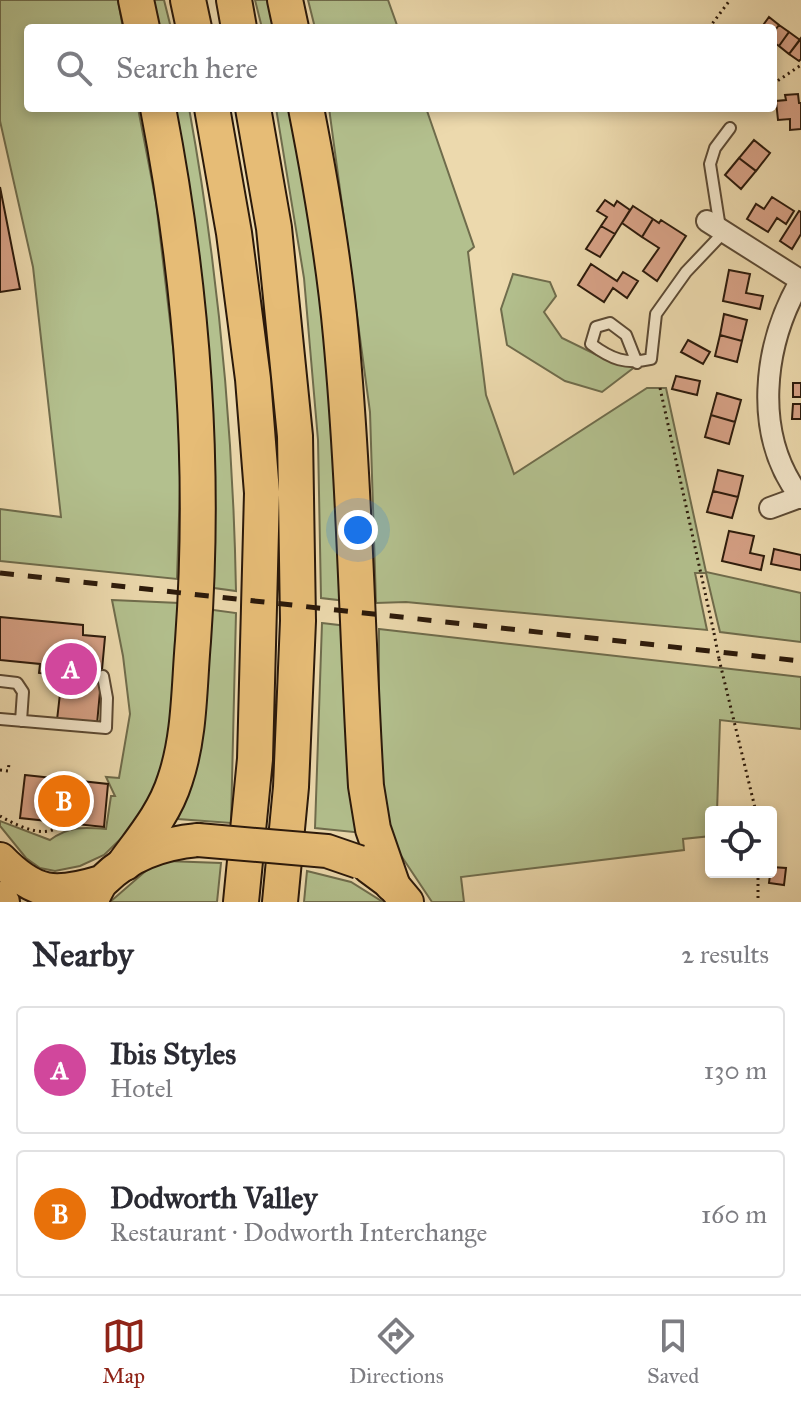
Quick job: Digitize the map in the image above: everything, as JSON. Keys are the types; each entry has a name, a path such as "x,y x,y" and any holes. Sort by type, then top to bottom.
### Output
{"highway":[{"path":"136,0 141,24"},
{"path":"188,0 193,24"},
{"path":"234,0 238,24"},
{"path":"285,0 290,24"},
{"path":"106,882 155,822 175,781 188,711 195,610 199,469 192,335 171,177 159,112"},
{"path":"213,112 244,306 262,493 255,759 241,902"},
{"path":"254,112 274,228 295,436 298,621 291,787 280,902"},
{"path":"307,112 325,209 341,334 351,464 366,786 373,829 400,893"},
{"path":"0,859 23,881 43,889 72,890 106,882 167,844 198,840 327,851 375,871 400,893"}],"street":[{"path":"717,227 800,280 780,325 770,356 768,379 769,408 777,450 800,498 770,508"}],"lane":[{"path":"637,363 626,335 610,323 596,327 591,344 609,357 637,363 651,359 656,314 717,227 710,164 715,148 730,128"},
{"path":"0,719 106,728 107,698 103,676"},
{"path":"0,681 17,683 23,692 21,721"}],"path":[{"path":"712,24 730,0"},
{"path":"777,81 801,65"},
{"path":"660,388 755,806"},
{"path":"0,770 8,771 9,764"},
{"path":"0,816 36,830 51,832 56,828"},
{"path":"758,878 758,902"}],"green space":[{"path":"0,0 118,0 122,24 24,24 24,112 139,112 156,202 182,423 177,579 0,561 0,509 61,517 33,267 0,121"},
{"path":"146,0 164,0 170,24 151,24"},
{"path":"255,0 273,0 279,24 261,24"},
{"path":"308,0 388,0 397,24 314,24"},
{"path":"169,112 190,112 216,288 227,409 236,591 207,587"},
{"path":"277,112 298,112 319,253 347,601 321,598 318,440 304,278"},
{"path":"330,112 427,112 474,247 468,252 486,395 514,474 647,388 666,388 706,572 801,593 801,642 720,632 706,573 695,573 707,630 406,602 376,603 370,412"},
{"path":"513,274 550,282 556,296 544,312 562,338 605,359 636,366 602,392 565,381 507,345 501,309"},
{"path":"112,600 179,603 170,745 164,774 135,825 104,855 80,866 55,871 40,868 26,858 0,826 0,821 50,840 77,828 106,829 111,796 115,796 106,777 119,778 130,714"},
{"path":"206,609 236,613 231,823 178,819"},
{"path":"322,623 347,626 363,833 315,828"},
{"path":"379,629 801,677 801,729 720,720 717,806 705,806 705,837 683,839 684,850 461,877 464,902 432,902 388,836 379,813"},
{"path":"166,861 221,863 217,902 110,902 148,869"},
{"path":"307,871 351,882 383,902 304,902"}],"building":[{"path":"769,17 779,25 777,28 777,24 764,24"},
{"path":"779,25 789,32 779,46 777,45"},
{"path":"789,32 800,40 789,54 779,46"},
{"path":"801,38 801,59 799,61 789,54"},
{"path":"798,94 801,129 790,130 790,119 778,120 777,101 786,100 785,95"},
{"path":"754,140 770,153 756,171 739,158"},
{"path":"739,158 756,171 741,189 725,175"},
{"path":"0,187 20,289 0,292"},
{"path":"772,197 794,211 786,224 777,218 768,232 747,219 756,204 764,209"},
{"path":"605,200 614,206 617,201 630,210 615,234 601,226 607,217 597,211"},
{"path":"633,206 653,219 642,237 622,223"},
{"path":"799,211 801,234 792,249 780,241"},
{"path":"653,219 659,223 661,220 686,236 657,281 643,271 659,248 642,237"},
{"path":"601,226 615,234 600,257 586,249"},
{"path":"591,264 617,281 623,272 638,281 627,298 613,288 604,302 578,285"},
{"path":"729,270 750,274 746,293 763,296 760,309 723,301"},
{"path":"724,314 747,320 742,341 720,335"},
{"path":"720,335 742,341 737,362 715,356"},
{"path":"688,340 710,352 703,364 681,352"},
{"path":"676,376 700,381 697,395 672,389"},
{"path":"793,383 801,383 801,397 793,397"},
{"path":"717,393 741,400 735,422 711,415"},
{"path":"793,404 801,404 801,419 792,419"},
{"path":"711,415 735,422 729,444 705,437"},
{"path":"718,470 743,476 738,497 713,491"},
{"path":"713,491 738,497 732,518 707,512"},
{"path":"729,531 754,536 750,553 764,556 761,570 722,561"},
{"path":"774,549 801,555 801,570 771,564"},
{"path":"0,617 83,625 83,635 105,637 97,724 57,720 62,676 39,673 40,664 0,660"},
{"path":"25,775 108,784 104,827 20,818"},
{"path":"777,867 786,868 784,885 769,883 770,878 777,878"}],"railway":[{"path":"0,573 801,661"}],"place":[{"name":"Ibis Styles","path":"71,669"},
{"name":"Dodworth Valley","path":"64,801"}]}
